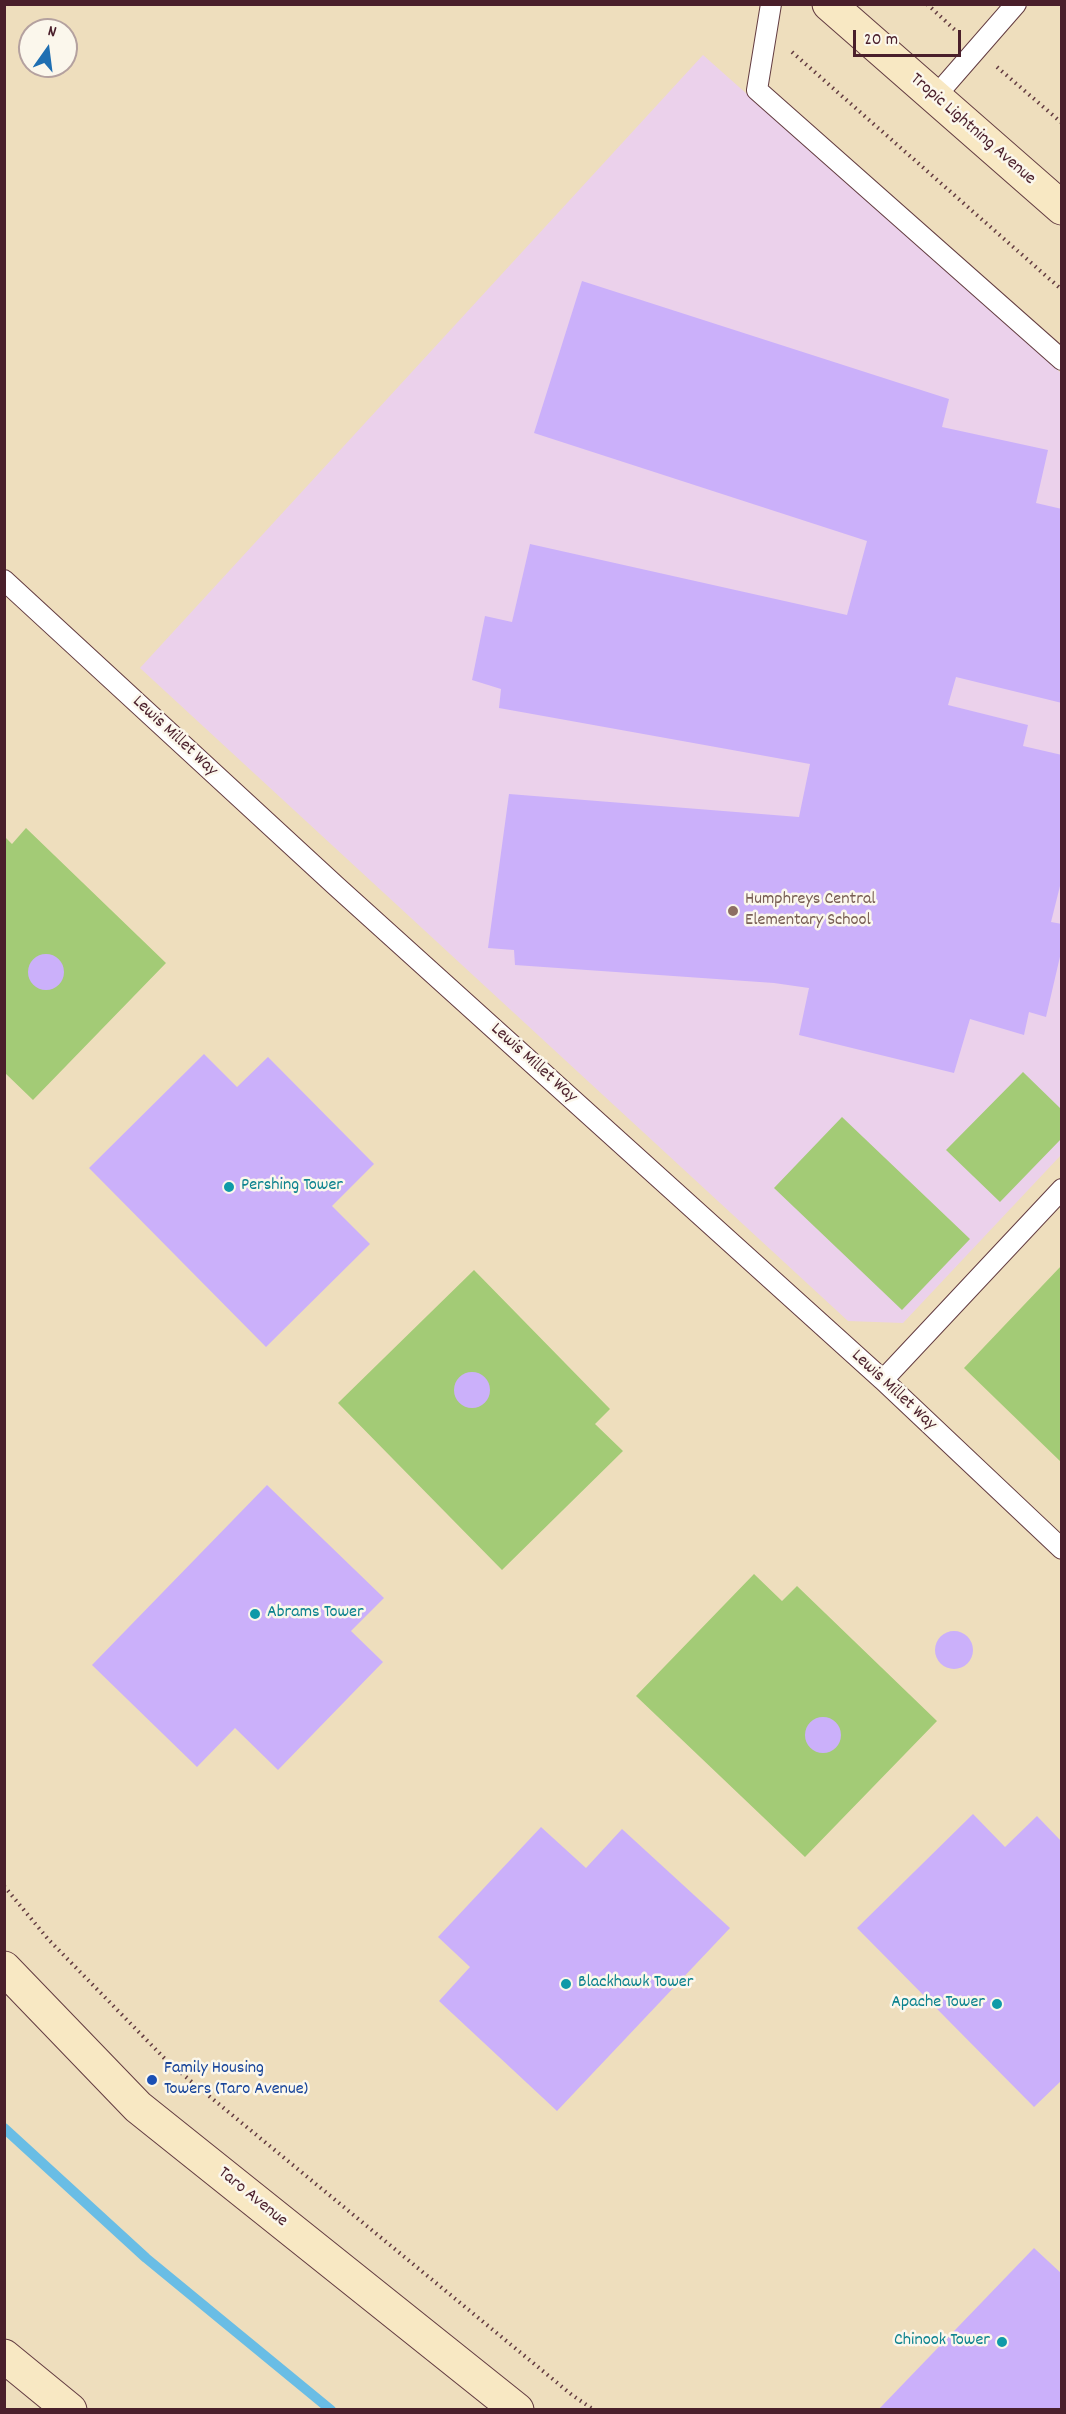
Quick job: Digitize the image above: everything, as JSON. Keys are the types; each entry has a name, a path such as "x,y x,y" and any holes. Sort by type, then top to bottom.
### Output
{"street":[{"name":"Tropic Lightning Avenue","path":"829,4 1062,208"},
{"name":"Taro Avenue","path":"4,1968 138,2107 517,2409"},
{"path":"4,2356 70,2409"}],"lane":[{"path":"771,4 758,90 1062,360"},
{"path":"934,98 1016,4"},
{"name":"Lewis Millet Way","path":"4,580 336,886 883,1380 1062,1549"},
{"path":"883,1380 1062,1189"}],"path":[{"path":"767,31 1062,290"},
{"path":"4,1886 48,1939 169,2063 572,2395 594,2409"}],"shaded area":[{"name":"Humphreys Central Elementary School","path":"703,55 1061,373 1061,1155 903,1323 848,1321 140,668"}],"green space":[{"path":"26,828 166,963 33,1100 4,1072 5,837 12,844"},
{"path":"1023,1072 1061,1109 1061,1139 1000,1202 946,1150"},
{"path":"842,1117 970,1239 902,1310 774,1188"},
{"path":"1061,1266 1061,1462 964,1368"},
{"path":"474,1270 610,1409 595,1424 623,1451 502,1570 338,1403"},
{"path":"754,1574 782,1601 797,1586 937,1721 805,1857 636,1696"}],"building":[{"path":"582,281 949,399 942,427 1048,450 1036,503 1062,509 1062,703 956,677 948,705 1028,725 1023,746 1062,755 1062,878 1051,922 1062,924 1062,948 1046,1017 1029,1012 1024,1035 970,1019 954,1073 799,1035 809,988 774,983 515,965 514,950 488,948 509,794 799,817 810,764 499,708 501,689 472,680 485,616 512,622 530,544 847,615 867,541 534,433"},
{"path":"46,954 59,959 64,972 59,985 46,990 33,985 28,972 33,959"},
{"name":"Pershing Tower","path":"204,1054 237,1087 268,1057 374,1164 332,1206 370,1244 266,1347 89,1168"},
{"path":"472,1372 485,1377 490,1390 485,1403 472,1408 459,1403 454,1390 459,1377"},
{"name":"Abrams Tower","path":"267,1485 384,1598 351,1631 383,1662 278,1770 235,1728 197,1767 92,1665"},
{"path":"954,1631 967,1637 973,1650 967,1663 954,1669 941,1663 935,1650 941,1637"},
{"path":"823,1717 836,1722 841,1735 836,1748 823,1753 810,1748 805,1735 810,1722"},
{"name":"Apache Tower","path":"973,1814 1005,1847 1037,1816 1062,1842 1062,2080 1034,2107 857,1928"},
{"name":"Blackhawk Tower","path":"541,1827 586,1868 622,1829 730,1928 557,2111 439,2001 470,1967 438,1937"},
{"name":"Chinook Tower","path":"1034,2248 1062,2274 1062,2410 878,2410"}],"waterway":[{"path":"4,2128 146,2258 331,2410"}],"place":[{"name":"Humphreys Central Elementary School","path":"733,911"},
{"name":"Pershing Tower","path":"229,1187"},
{"name":"Abrams Tower","path":"255,1614"},
{"name":"Blackhawk Tower","path":"566,1984"},
{"name":"Apache Tower","path":"997,2004"},
{"name":"Family Housing Towers (Taro Avenue)","path":"152,2080"},
{"name":"Chinook Tower","path":"1002,2342"}]}
